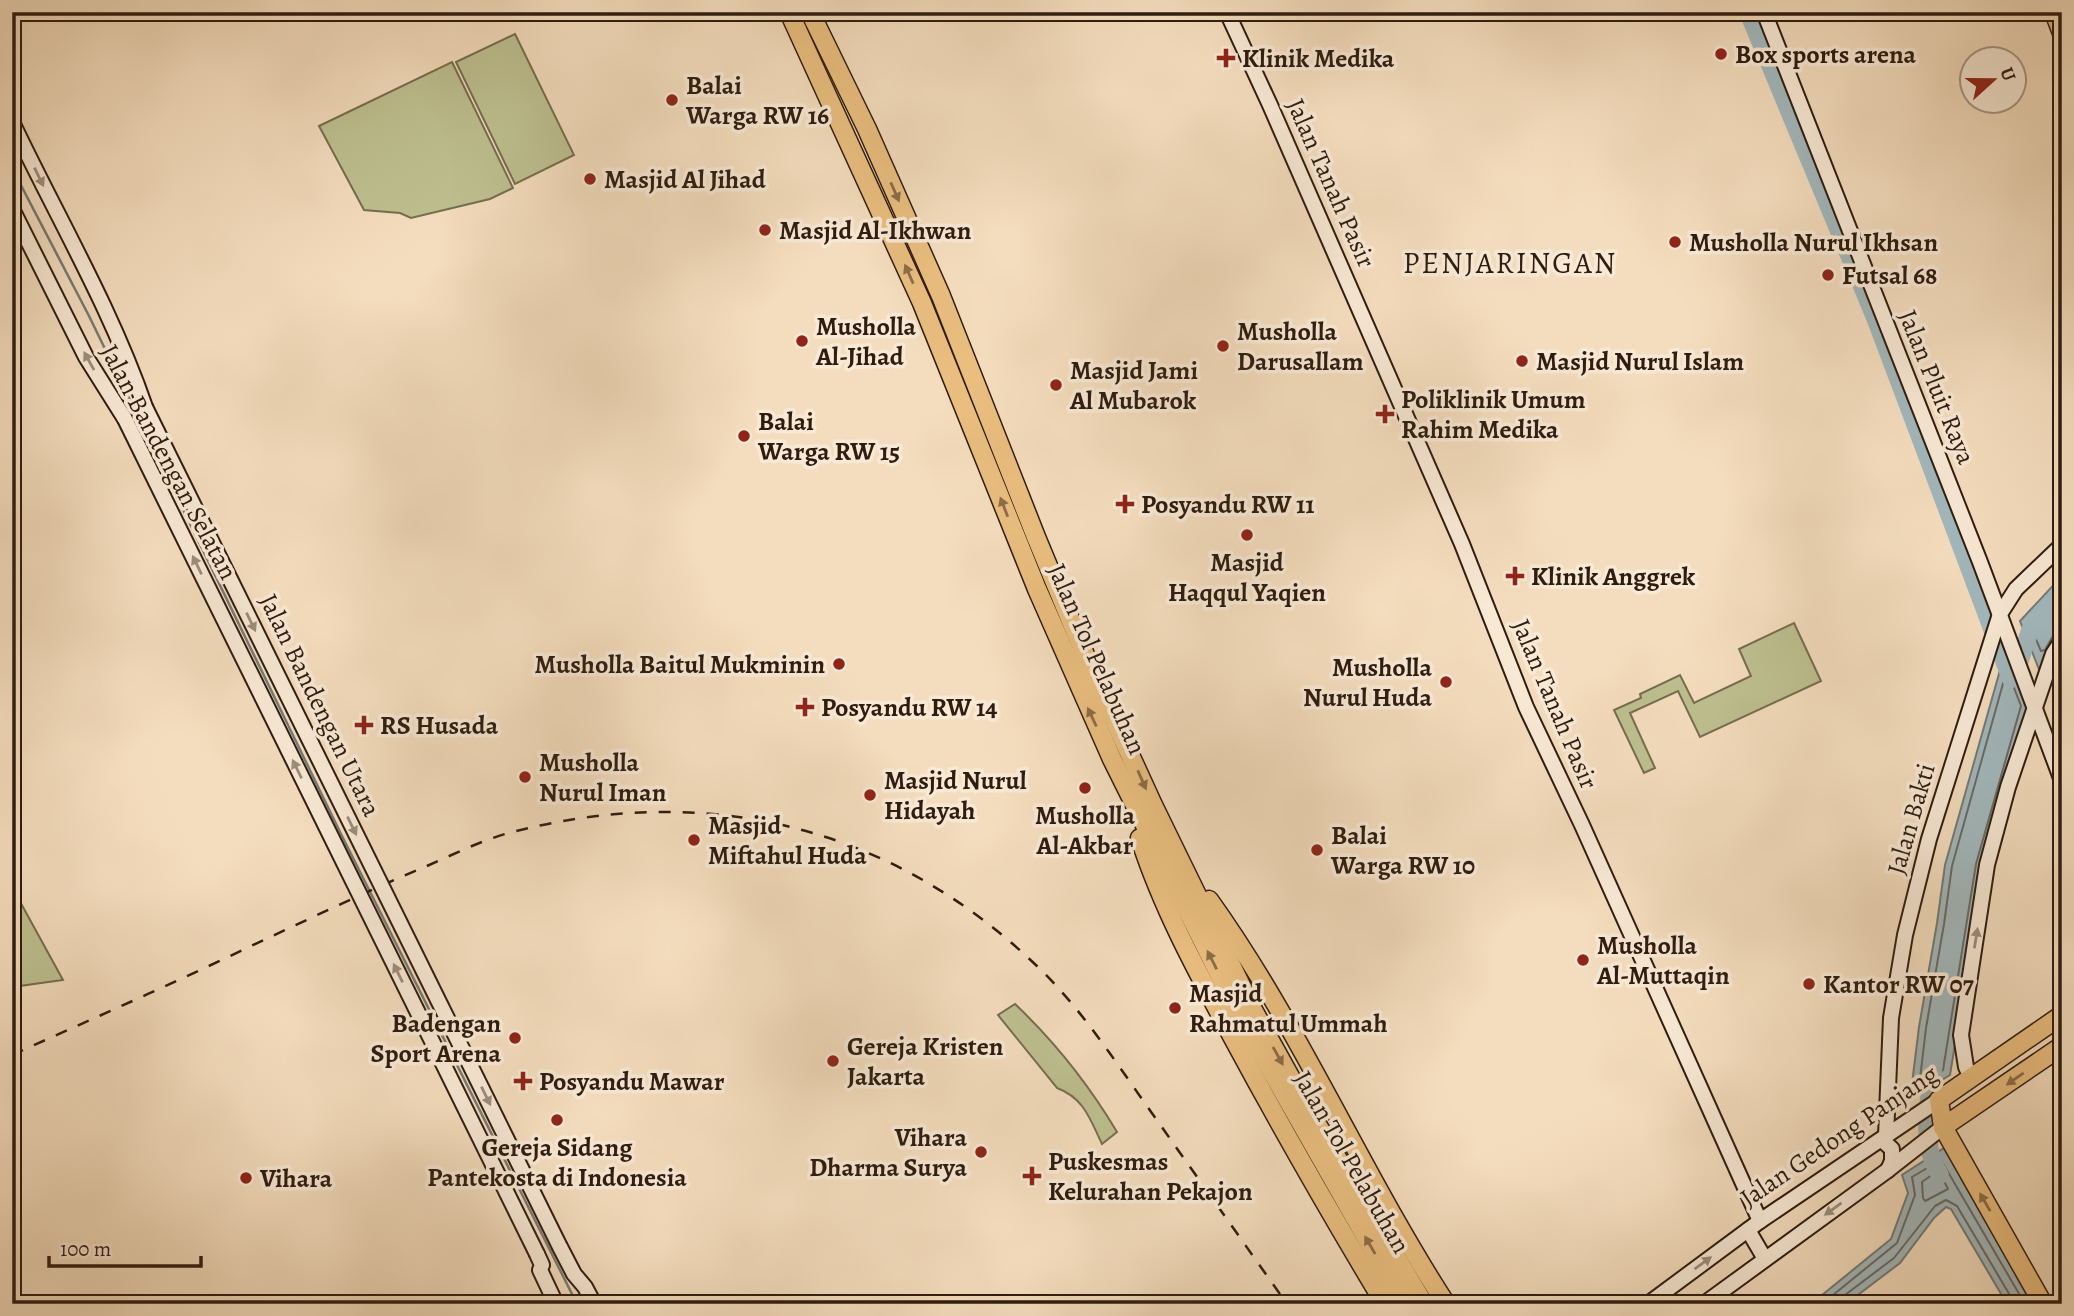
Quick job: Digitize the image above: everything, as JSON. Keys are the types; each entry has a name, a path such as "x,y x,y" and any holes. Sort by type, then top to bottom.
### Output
{"highway":[{"name":"Jalan Tol Pelabuhan","path":"810,12 867,129 951,322 1093,674 1153,805 1258,1019 1424,1304"},
{"path":"822,12 867,129"},
{"path":"2054,12 2062,33"},
{"name":"Jalan Tol Pelabuhan","path":"790,17 922,303 1037,589 1121,778 1241,1018 1404,1304"},
{"path":"1121,778 1142,844 1191,959 1270,1108 1385,1304"},
{"path":"1183,863 1231,930 1312,1068 1389,1210 1446,1304"},
{"name":"Jalan Gedong Panjang","path":"1936,1102 2062,1015"},
{"name":"Jalan Gedong Panjang","path":"1937,1132 2062,1046"},
{"path":"1936,1102 1937,1132 2043,1304"}],"main road":[{"name":"Jalan Tanah Pasir","path":"1227,12 1462,544 1525,707 1582,825 1754,1226 1765,1259"},
{"name":"Jalan Pluit Raya","path":"1764,12 2000,614"},
{"name":"Jalan Bandengan Utara","path":"12,122 131,366 145,407 560,1247 594,1304"},
{"name":"Jalan Bandengan Selatan","path":"12,209 86,357 125,419 537,1254 542,1265 540,1270 556,1304"},
{"name":"Jalan Bakti","path":"1893,1166 1888,1135 1891,1018 1905,935 1929,839 1986,652 2000,631 2000,614 2016,589 2062,545"},
{"path":"2000,631 2033,700 2062,780"},
{"path":"1971,1077 1966,1067 1961,1030 1987,865 2008,787 2030,723 2033,700 2062,640"},
{"name":"Jalan Gedong Panjang","path":"1648,1304 1754,1226 1936,1102"},
{"name":"Jalan Gedong Panjang","path":"1704,1304 1937,1132"}],"green space":[{"path":"515,34 574,155 515,184 456,62"},
{"path":"452,62 513,188 490,199 411,218 400,213 364,210 319,126"},
{"path":"1794,623 1821,681 1700,737 1678,691 1630,713 1655,768 1644,773 1614,710 1680,675 1694,703 1751,676 1739,649"},
{"path":"12,887 63,980 12,987"},
{"path":"1015,1004 1083,1081 1117,1132 1102,1144 1080,1104 1074,1097 1057,1088 998,1015"}],"water":[{"path":"2062,576 2062,634 2040,672 2020,621"},
{"path":"2006,649 2029,706 1961,1008 1950,1075 1910,1100 1945,865"},
{"path":"1944,1148 2033,1304 2007,1304 1951,1209 1946,1207 1934,1218 1900,1263 1846,1304 1811,1304 1891,1239 1908,1193 1902,1175"}],"waterway":[{"path":"1748,12 1876,320 2011,679"},
{"path":"12,168 89,316 341,834 577,1304"},
{"path":"2014,677 2031,628 2062,590"},
{"path":"1934,1063 1927,1120 1929,1149 1940,1175"}],"railway":[{"path":"12,1055 382,885 505,834 579,818 652,812 723,815 792,827 858,849 922,880 983,920 1040,969 1098,1036 1287,1304"}],"place":[{"name":"Box sports arena","path":"1721,54"},
{"name":"Klinik Medika","path":"1226,58"},
{"name":"Balai Warga RW 16","path":"672,100"},
{"name":"Masjid Al Jihad","path":"590,179"},
{"name":"Masjid Al-Ikhwan","path":"765,230"},
{"name":"Musholla Nurul Ikhsan","path":"1675,242"},
{"name":"Futsal 68","path":"1828,275"},
{"name":"Musholla Al-Jihad","path":"802,341"},
{"name":"Musholla Darusallam","path":"1223,346"},
{"name":"Masjid Nurul Islam","path":"1522,361"},
{"name":"Masjid Jami Al Mubarok","path":"1056,385"},
{"name":"Poliklinik Umum Rahim Medika","path":"1385,414"},
{"name":"Balai Warga RW 15","path":"744,436"},
{"name":"Posyandu RW 11","path":"1125,504"},
{"name":"Masjid Haqqul Yaqien","path":"1247,535"},
{"name":"Klinik Anggrek","path":"1515,576"},
{"name":"Musholla Baitul Mukminin","path":"839,664"},
{"name":"Musholla Nurul Huda","path":"1446,682"},
{"name":"Posyandu RW 14","path":"805,707"},
{"name":"RS Husada","path":"364,725"},
{"name":"Musholla Nurul Iman","path":"525,777"},
{"name":"Musholla Al-Akbar","path":"1085,788"},
{"name":"Masjid Nurul Hidayah","path":"870,795"},
{"name":"Masjid Miftahul Huda","path":"694,840"},
{"name":"Balai Warga RW 10","path":"1317,850"},
{"name":"Musholla Al-Muttaqin","path":"1583,960"},
{"name":"Kantor RW 07","path":"1809,984"},
{"name":"Masjid Rahmatul Ummah","path":"1175,1008"},
{"name":"Badengan Sport Arena","path":"515,1038"},
{"name":"Gereja Kristen Jakarta","path":"833,1061"},
{"name":"Posyandu Mawar","path":"523,1081"},
{"name":"Gereja Sidang Pantekosta di Indonesia","path":"557,1120"},
{"name":"Vihara Dharma Surya","path":"981,1152"},
{"name":"Puskesmas Kelurahan Pekajon","path":"1032,1176"},
{"name":"Vihara","path":"246,1178"}],"district":[{"name":"PENJARINGAN","path":"1510,263"}]}
